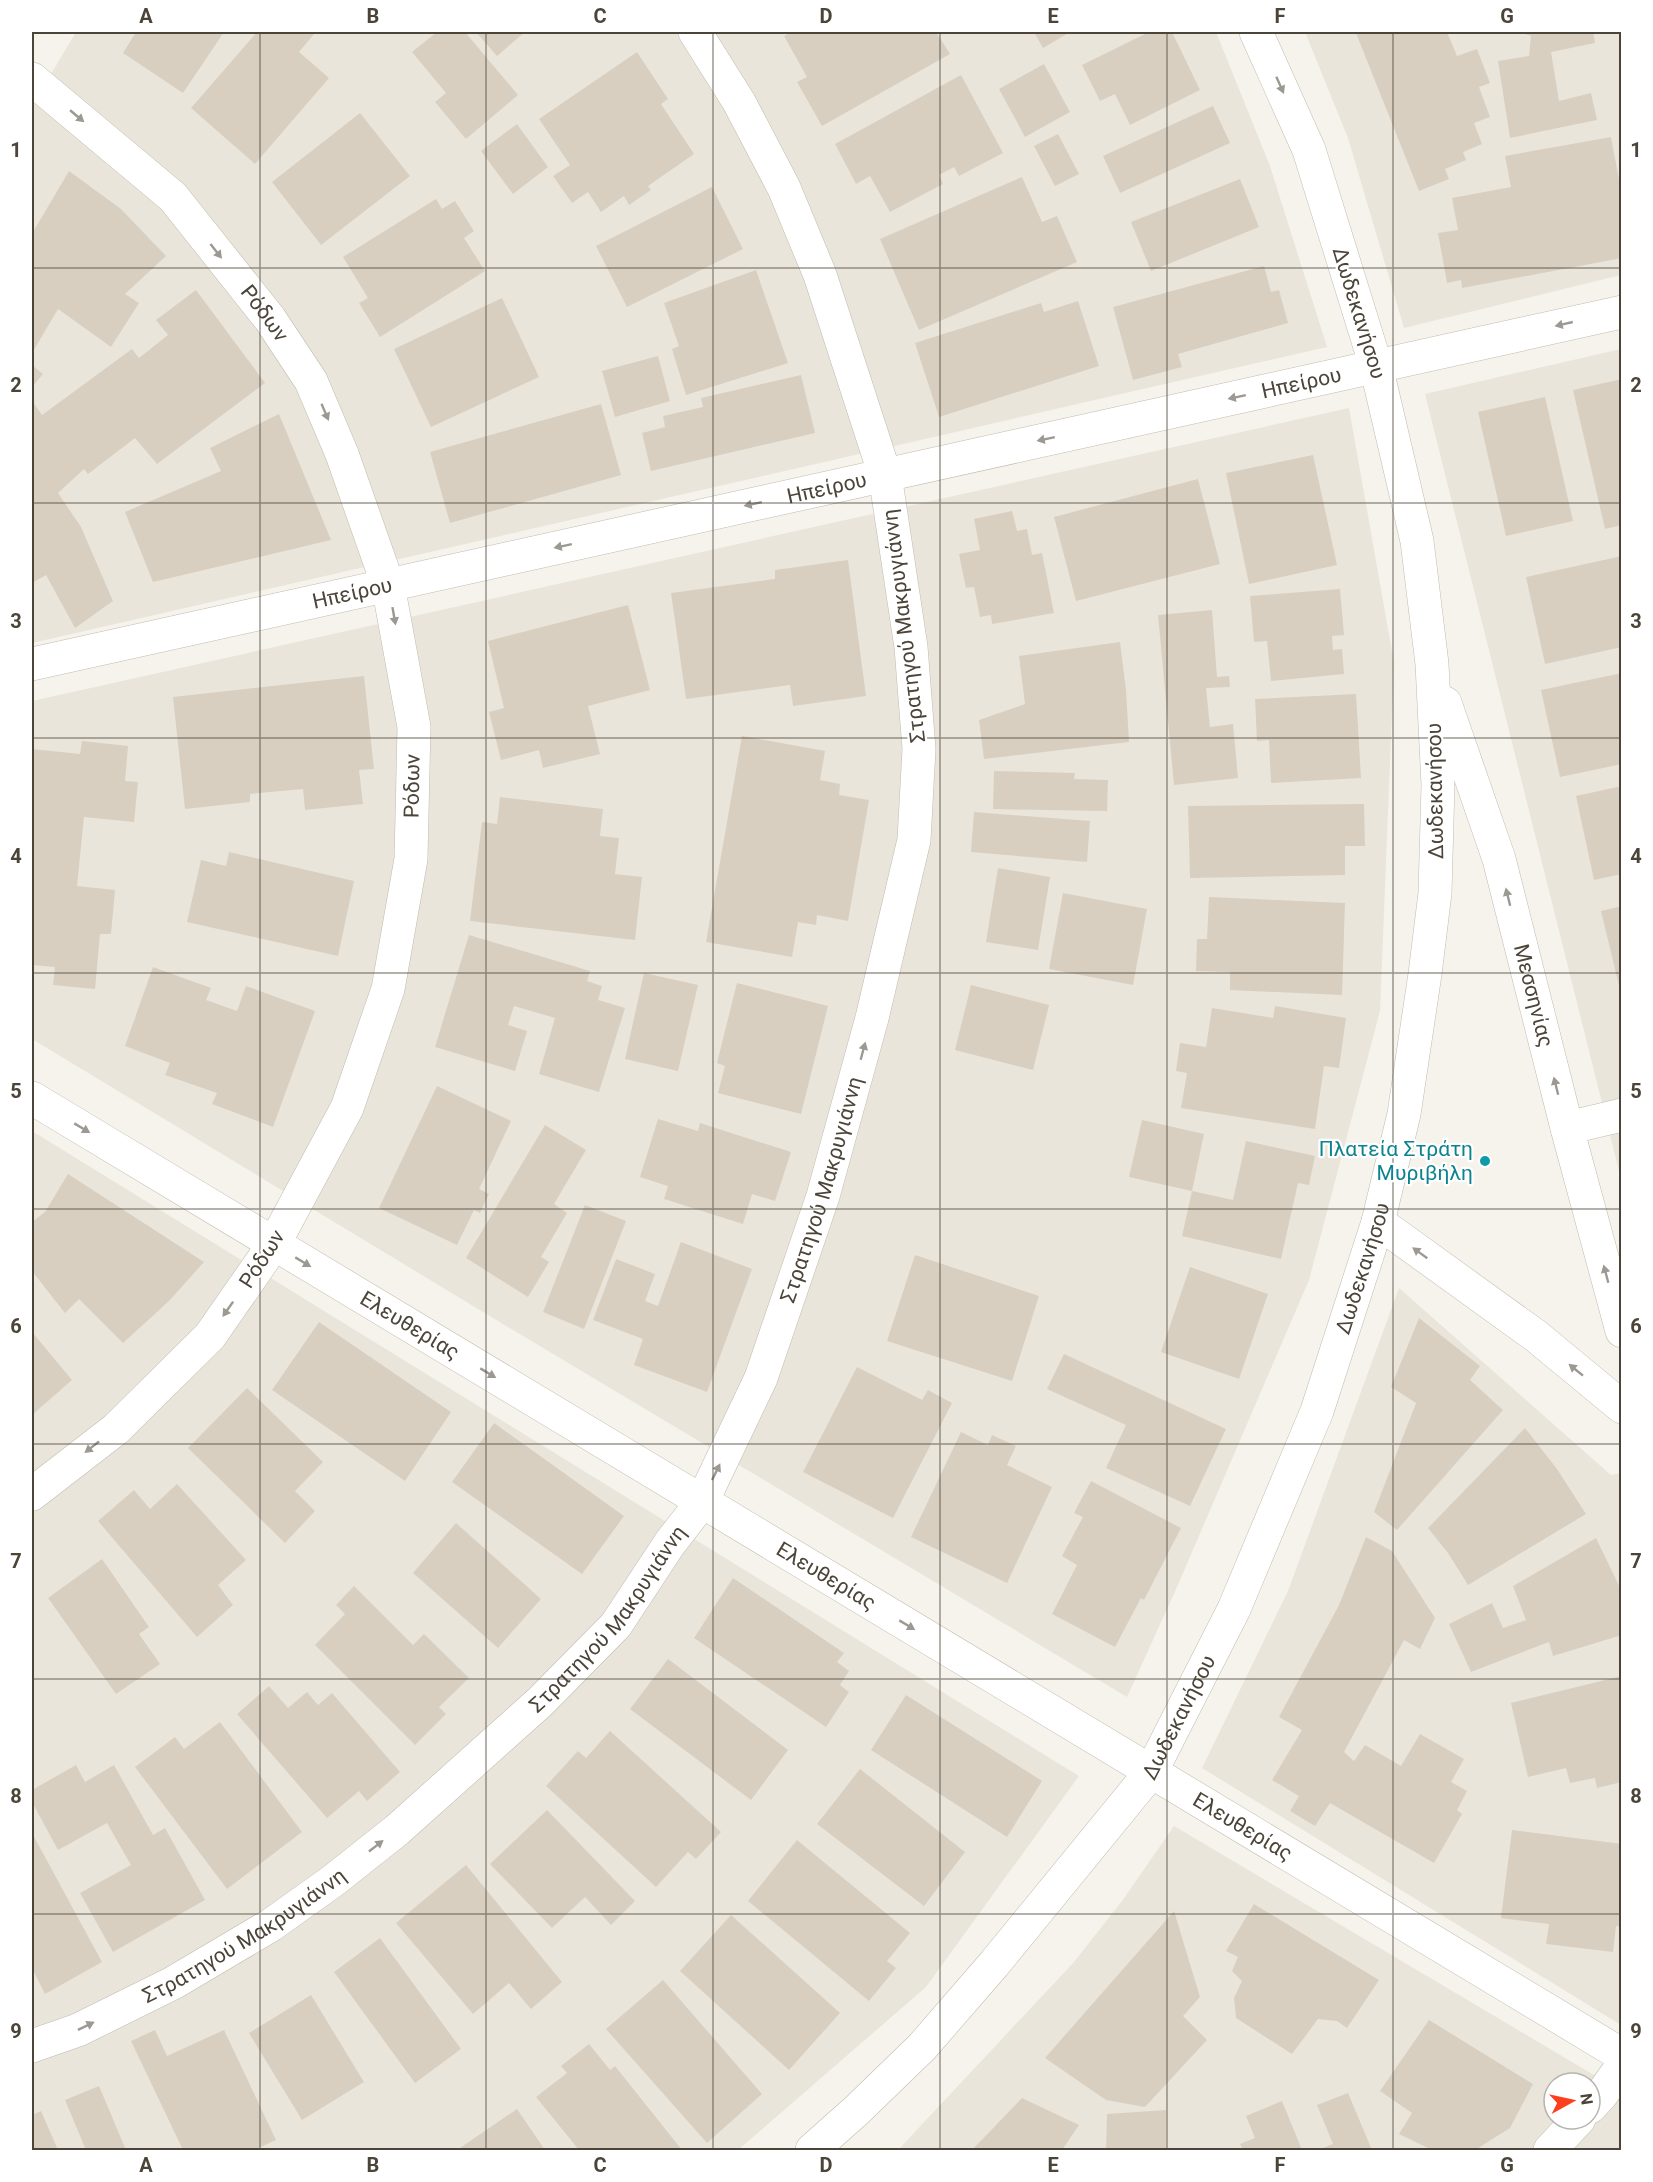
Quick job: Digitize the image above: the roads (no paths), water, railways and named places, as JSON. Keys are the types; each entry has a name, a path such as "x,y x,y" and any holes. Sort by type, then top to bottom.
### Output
{"street":[{"name":"Στρατηγού Μακρυγιάννη","path":"32,2046 78,2030 173,1983 271,1925 334,1880 397,1830 540,1702 616,1625 670,1543 702,1502 761,1378 823,1196 872,1018 914,840 919,749 911,647 885,475 820,275 784,188 738,102 695,32"},
{"name":"Δωδεκανήσου","path":"812,2151 922,2047 994,1964 1151,1772 1234,1609 1312,1422 1378,1222 1404,1114 1435,893 1438,785 1432,664 1417,541 1376,366 1309,150 1256,32"},
{"name":"Ρόδων","path":"32,79 173,197 270,319 311,381 342,454 388,585 414,727 409,870 388,989 347,1108 274,1244 210,1336 116,1429 32,1494"},
{"name":"Ηπείρου","path":"32,664 1622,312"},
{"name":"Μεσσηνίας","path":"1432,664 1499,859 1567,1128 1622,1331"},
{"name":"Ελευθερίας","path":"32,1098 1622,2055"},
{"path":"1567,1128 1622,1115"},
{"path":"1378,1222 1536,1336 1622,1407"},
{"path":"1602,2092 1622,2066"},
{"path":"1550,2151 1568,2131"}],"place":[{"name":"Πλατεία Στράτη Μυριβήλη","path":"1485,1161"}]}
